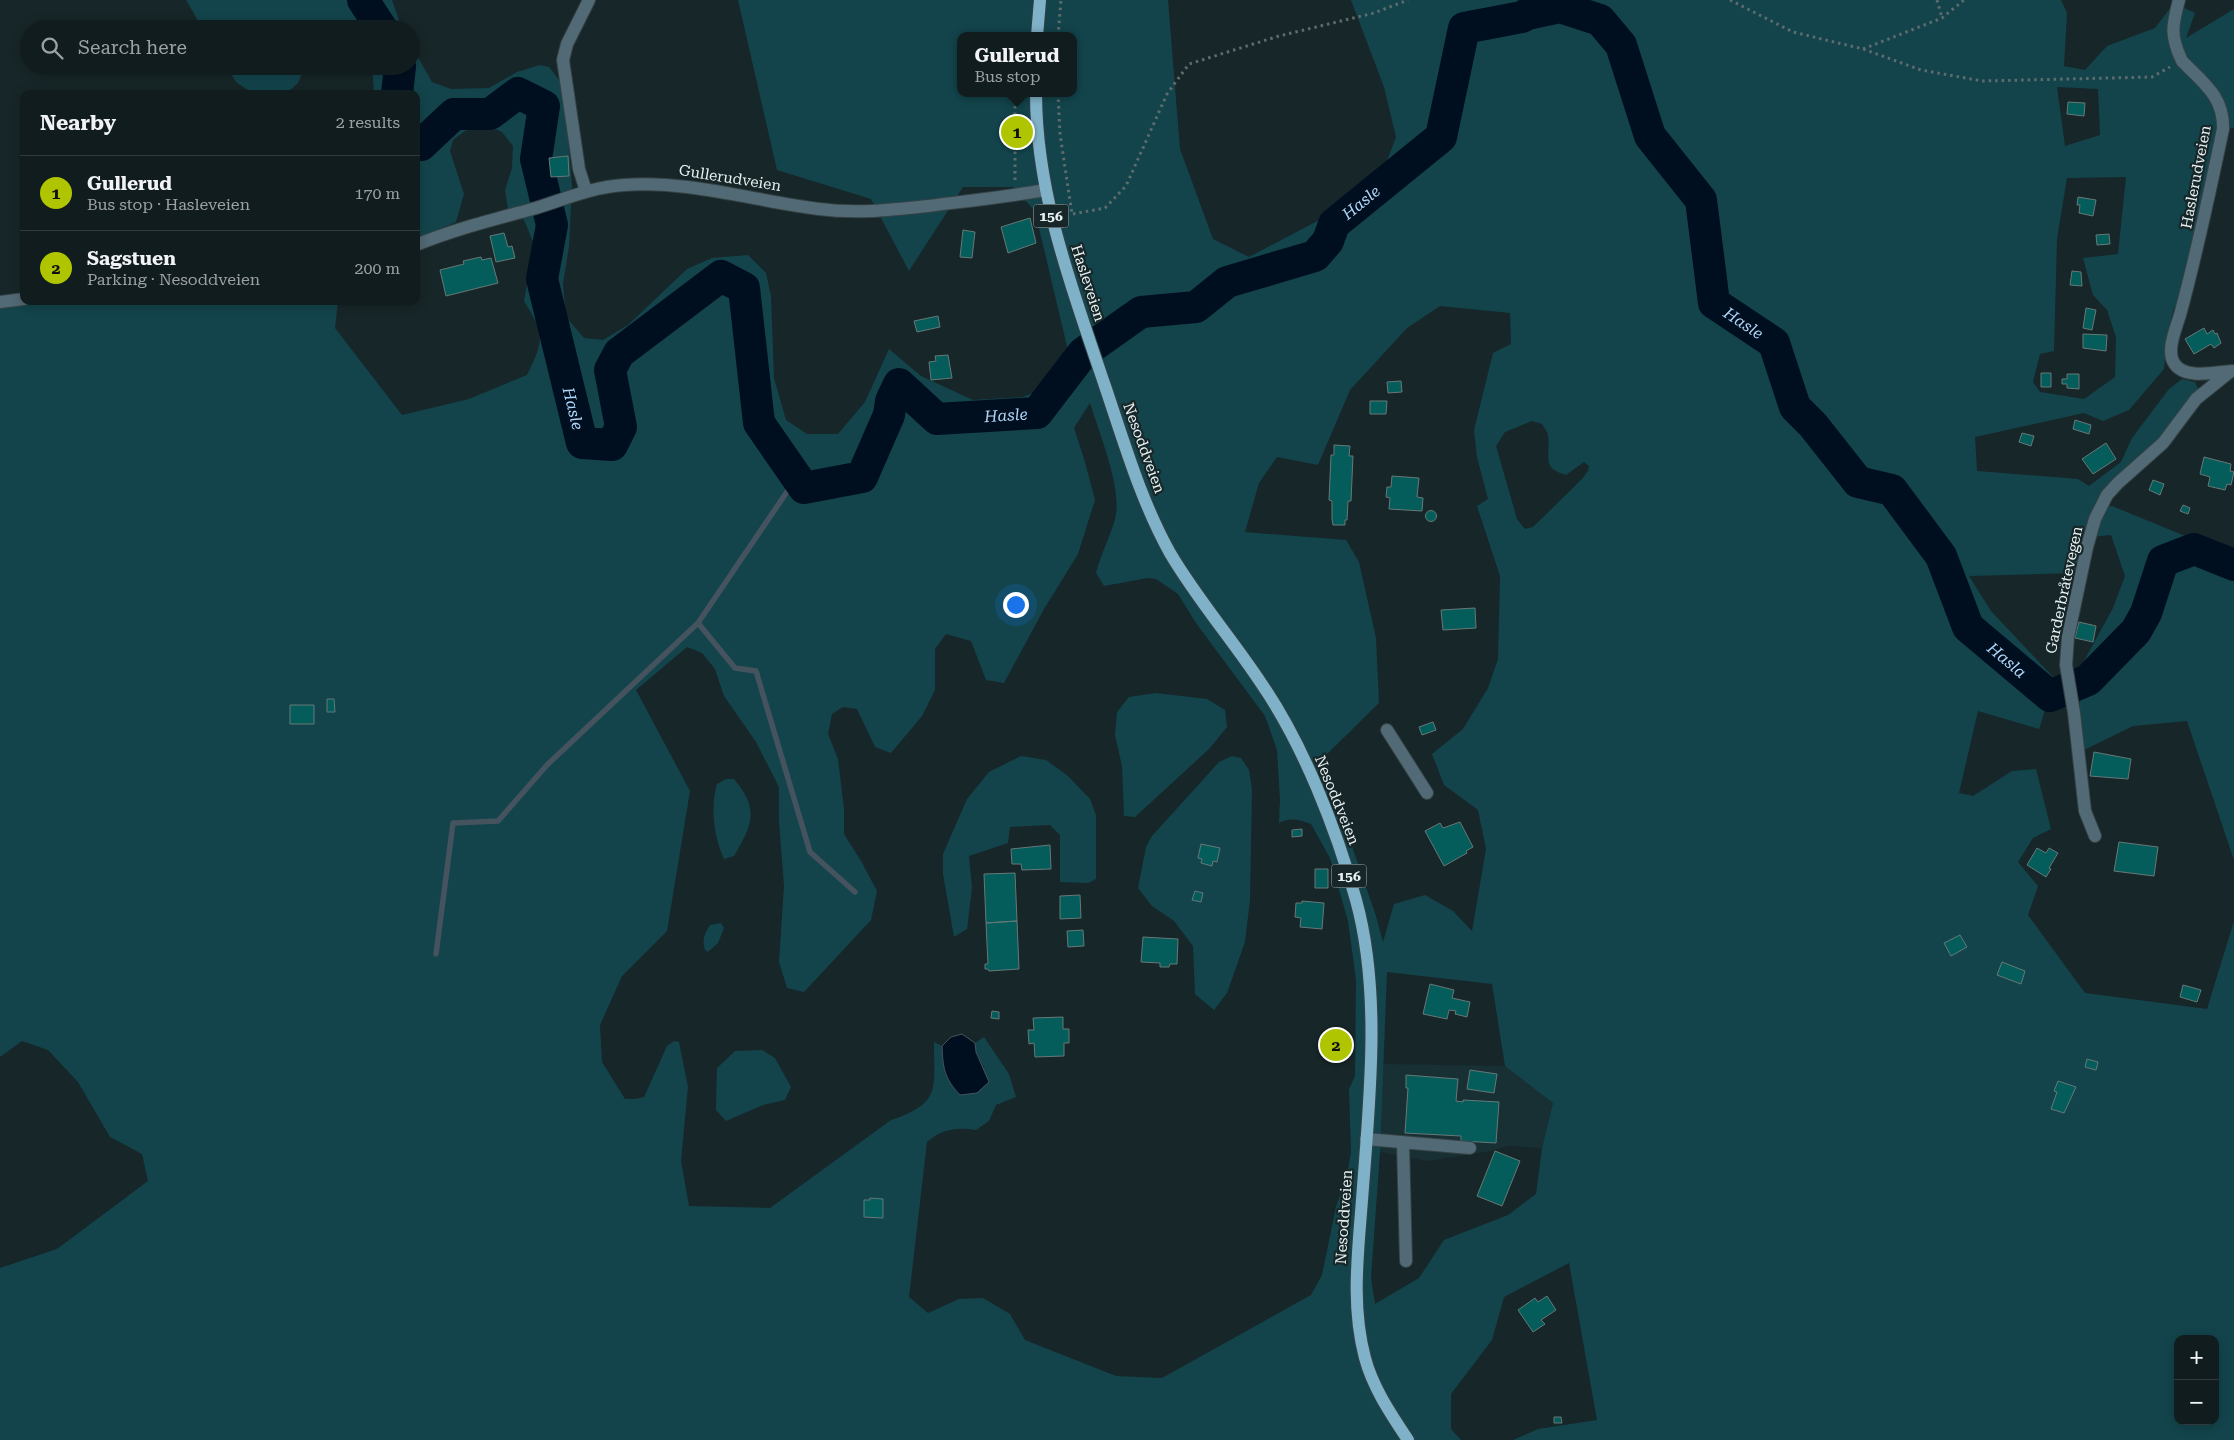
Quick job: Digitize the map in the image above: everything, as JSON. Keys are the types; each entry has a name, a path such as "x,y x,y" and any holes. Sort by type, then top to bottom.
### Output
{"main road":[{"path":"1037,32 1040,0"},
{"name":"Hasleveien","path":"1036,97 1036,121 1045,190 1096,360"},
{"name":"Nesoddveien","path":"1096,360 1141,489 1169,551 1190,585 1264,686 1281,715 1311,776 1339,848 1363,928 1370,973 1371,1010 1366,1139 1356,1281 1360,1331 1371,1377 1392,1416 1408,1440"}],"street":[{"path":"586,191 580,169 563,60 567,44 590,0"},
{"name":"Haslerudveien","path":"2179,0 2172,34 2182,61 2218,99 2224,116 2202,230 2173,344 2173,363 2182,371 2207,373 2232,371"},
{"name":"Gullerudveien","path":"420,243 434,237 586,191 623,185 668,185 738,194 818,209 849,212 893,211 1045,190"},
{"path":"0,302 20,300"},
{"name":"Garderbråtevegen","path":"2095,836 2085,811 2066,665 2068,637 2087,547 2102,503 2118,483 2163,443 2196,399 2232,371"},
{"path":"1386,730 1427,794"},
{"path":"1366,1139 1470,1148"},
{"path":"1403,1143 1406,1261"}],"path":[{"path":"1058,32 1061,0"},
{"path":"1052,218 1105,208 1126,186 1167,94 1189,64 1279,36 1374,13 1408,0"},
{"path":"1730,0 1793,32 1863,49 1921,70 1982,81 2152,77 2182,61"},
{"path":"1937,0 1942,18"},
{"path":"1863,49 1942,18 1964,0"},
{"path":"1015,97 1015,195"},
{"path":"1058,97 1064,161 1073,214"}],"shaded area":[{"path":"186,0 392,0 399,20 198,20"},
{"path":"738,0 1168,0 1180,149 1213,239 1249,257 1376,190 1396,137 1384,87 1351,0 2061,0 2067,13 2064,66 2085,70 2107,46 2155,28 2174,3 2195,13 2186,38 2234,9 2234,128 2226,129 2188,302 2174,308 2168,331 2164,369 2129,410 2103,421 2084,413 1975,437 1977,471 2078,479 2089,486 2121,462 2132,438 2169,389 2182,379 2195,382 2199,391 2159,442 2105,490 2093,509 2112,506 2234,556 2234,860 2187,721 2133,726 2082,751 2078,672 2113,608 2125,576 2111,535 2083,538 2074,573 1969,576 1991,611 2055,679 2039,729 1978,711 1959,793 1973,796 2012,771 2036,769 2051,829 2033,838 2018,862 2038,886 2028,915 2085,993 2207,1009 2234,921 2234,1440 1513,1440 1538,1429 1597,1420 1569,1263 1504,1297 1492,1340 1451,1394 1451,1429 1461,1440 0,1440 0,1268 57,1249 148,1181 142,1154 110,1137 78,1082 48,1050 22,1041 0,1057 0,297 20,300 20,305 338,305 335,328 402,415 469,399 527,375 537,353 540,338 536,322 524,301 534,244 524,220 508,209 505,190 512,168 513,146 502,132 486,125 465,131 453,140 450,151 464,194 456,222 420,237 420,90 374,90 373,75 420,75 420,61 432,82 451,89 489,88 517,72 540,65 549,67 559,80 566,109 572,186 569,246 563,284 566,317 584,338 603,340 628,325 687,269 712,258 748,255 766,273 771,296 774,378 786,420 807,434 838,434 865,402 889,349 921,376 973,400 1023,397 1042,389 1070,359 1035,211 1013,187 963,187 909,271 871,199 777,170","holes":["2057,87 2098,89 2100,135 2065,146","2126,177 2118,254 2083,258 2093,295 2107,310 2116,337 2115,377 2084,399 2040,392 2033,382 2040,354 2054,351 2057,239 2067,178","1440,306 1510,313 1511,344 1493,353 1474,430 1477,457 1488,499 1477,506 1500,576 1498,659 1488,688 1463,729 1432,754 1444,785 1478,810 1486,849 1472,931 1453,911 1425,895 1394,904 1383,942 1376,916 1322,759 1379,703 1376,638 1359,562 1346,540 1245,532 1259,483 1277,457 1318,465 1350,390 1407,328","1090,403 1109,461 1116,492 1117,507 1113,526 1096,573 1104,586 1148,578 1156,579 1178,594 1196,623 1265,716 1277,750 1280,800 1279,823 1299,820 1311,824 1330,858 1348,921 1356,980 1355,1076 1349,1089 1351,1152 1347,1175 1336,1207 1322,1275 1311,1295 1162,1378 1116,1376 1025,1340 1010,1314 983,1298 959,1299 928,1313 909,1297 927,1142 938,1134 950,1130 976,1130 989,1121 996,1105 1016,1097 1009,1074 984,1037 975,1043 976,1052 984,1068 943,1059 942,1046 934,1042 934,1083 927,1101 907,1114 891,1120 770,1208 689,1206 681,1161 688,1087 679,1042 674,1041 667,1046 644,1097 625,1099 602,1062 600,1025 622,976 667,931 690,791 636,690 687,647 702,653 715,669 724,696 756,742 779,787 779,821 784,886 779,962 787,988 804,992 871,920 877,891 844,834 844,809 838,759 828,734 832,714 843,707 857,709 875,747 891,753 922,716 935,690 935,649 946,634 971,641 986,680 1004,683 1044,609 1078,554 1095,500 1074,428","1532,421 1542,424 1547,432 1549,442 1548,460 1553,469 1566,475 1584,462 1589,466 1582,479 1533,527 1525,529 1517,519 1496,446 1505,432","1387,972 1492,984 1505,1066 1553,1103 1542,1148 1536,1194 1508,1215 1444,1240 1419,1278 1375,1304 1371,1278 1380,1152"]},
{"path":"232,75 301,75 298,83 290,90 248,90 236,82"},
{"path":"1156,693 1207,699 1225,710 1227,727 1209,749 1135,817 1124,816 1122,766 1115,735 1117,712 1129,697"},
{"path":"1021,756 1046,760 1068,776 1090,799 1096,815 1096,879 1088,883 1060,882 1060,835 1050,825 1010,827 1008,843 969,856 972,888 967,929 954,937 943,874 943,854 967,799 989,772"},
{"path":"1232,756 1241,758 1249,770 1252,790 1250,900 1245,942 1227,993 1214,1010 1195,994 1193,946 1174,921 1152,906 1138,888 1146,847 1152,836 1219,762"},
{"path":"726,779 734,779 742,790 748,800 750,818 749,826 734,856 724,859 714,822 714,803 717,784"},
{"path":"721,923 724,928 718,943 708,952 705,950 704,943 706,931 710,925"},
{"path":"962,1034 975,1043 976,1052 989,1082 977,1093 960,1095 945,1072 942,1046 951,1037"},
{"path":"762,1050 775,1058 791,1087 785,1100 763,1105 726,1121 716,1110 717,1068 735,1051"},
{"path":"1382,1064 1505,1066 1553,1103 1542,1148 1509,1146 1486,1152 1427,1161 1380,1152"}],"building":[{"path":"2068,102 2085,103 2084,116 2067,114"},
{"path":"568,156 569,176 551,177 549,158"},
{"path":"2078,197 2096,200 2093,216 2079,213"},
{"path":"1030,218 1036,243 1008,253 1001,227"},
{"path":"963,230 975,232 972,258 960,257"},
{"path":"504,233 508,247 512,246 515,258 496,262 490,236"},
{"path":"2109,234 2110,244 2097,245 2096,235"},
{"path":"481,257 482,260 491,258 498,283 446,296 440,270 464,264 463,261"},
{"path":"2072,271 2081,272 2082,286 2070,285"},
{"path":"2086,308 2096,310 2092,330 2083,328"},
{"path":"938,316 940,327 917,332 914,321"},
{"path":"2204,328 2207,334 2213,330 2215,334 2217,333 2221,343 2214,348 2211,344 2194,354 2185,339"},
{"path":"2083,334 2107,335 2106,351 2083,348"},
{"path":"948,355 952,378 931,380 929,362 936,361 935,356"},
{"path":"2041,373 2051,373 2051,387 2041,387"},
{"path":"2067,374 2079,374 2079,389 2067,388 2067,384 2062,384 2062,379 2067,379"},
{"path":"1401,381 1402,392 1388,393 1387,382"},
{"path":"1370,401 1387,401 1386,414 1370,414"},
{"path":"2075,420 2091,425 2089,434 2073,429"},
{"path":"2022,433 2034,436 2031,446 2019,442"},
{"path":"2106,443 2116,459 2093,474 2082,459"},
{"path":"1334,445 1350,446 1349,456 1353,456 1351,501 1348,501 1345,525 1333,525 1332,501 1329,500 1331,455 1334,455"},
{"path":"2204,457 2231,464 2230,471 2234,472 2231,485 2227,484 2225,490 2208,486 2210,477 2200,474"},
{"path":"1392,476 1419,478 1417,497 1423,498 1422,511 1389,509 1390,498 1386,497 1387,487 1391,487"},
{"path":"2153,480 2164,484 2160,495 2149,490"},
{"path":"2183,505 2190,508 2188,514 2180,511"},
{"path":"1431,510 1437,516 1431,522 1425,516"},
{"path":"1475,608 1476,628 1443,630 1441,610"},
{"path":"2079,622 2096,626 2093,642 2075,638"},
{"path":"327,699 334,699 335,712 327,712"},
{"path":"290,705 314,705 314,724 290,724"},
{"path":"1433,722 1436,730 1422,735 1419,727"},
{"path":"2094,752 2131,759 2128,779 2090,776"},
{"path":"1460,822 1473,847 1466,851 1467,853 1444,866 1425,831 1440,823 1443,828"},
{"path":"1302,829 1302,836 1292,837 1292,830"},
{"path":"2119,842 2158,847 2154,876 2114,871"},
{"path":"1201,844 1220,848 1217,862 1213,861 1212,866 1201,863 1202,859 1198,858"},
{"path":"1050,845 1051,869 1022,870 1021,864 1012,864 1011,849"},
{"path":"2037,848 2046,853 2049,848 2058,853 2046,877 2027,865"},
{"path":"1315,869 1328,869 1328,888 1315,888"},
{"path":"1015,873 1017,921 986,923 984,874"},
{"path":"1195,891 1203,893 1201,902 1192,900"},
{"path":"1080,895 1081,918 1060,919 1060,896"},
{"path":"1302,901 1324,903 1322,929 1300,927 1301,918 1295,917 1296,903 1302,903"},
{"path":"1017,921 1019,969 989,971 985,969 985,964 988,964 986,923"},
{"path":"1083,930 1084,946 1068,947 1067,931"},
{"path":"1960,935 1967,947 1951,956 1944,943"},
{"path":"1143,937 1178,939 1177,964 1170,964 1169,967 1160,967 1160,963 1141,962"},
{"path":"2002,962 2025,971 2021,984 1997,975"},
{"path":"1430,984 1454,990 1452,998 1470,1002 1467,1017 1455,1014 1456,1011 1449,1010 1447,1019 1423,1014"},
{"path":"2183,985 2201,990 2197,1002 2180,997"},
{"path":"992,1011 999,1012 999,1019 991,1018"},
{"path":"1063,1017 1063,1029 1069,1029 1069,1043 1064,1043 1064,1056 1035,1057 1034,1043 1029,1044 1028,1030 1034,1030 1033,1018"},
{"path":"2087,1059 2098,1062 2096,1070 2085,1067"},
{"path":"1470,1070 1497,1074 1494,1093 1467,1089"},
{"path":"1406,1075 1458,1079 1456,1101 1499,1102 1496,1143 1461,1141 1461,1136 1405,1133 1408,1088 1406,1088"},
{"path":"2058,1081 2076,1087 2064,1113 2051,1109 2057,1092 2054,1091"},
{"path":"1495,1151 1520,1161 1502,1206 1477,1196"},
{"path":"870,1198 883,1199 883,1218 864,1217 864,1200 870,1200"},
{"path":"1547,1296 1556,1310 1541,1320 1545,1324 1533,1332 1518,1310 1535,1298 1538,1302"},
{"path":"1554,1417 1561,1417 1562,1423 1554,1423"}],"waterway":[{"name":"Hasle","path":"363,0 376,20"},
{"name":"Hasle","path":"420,145 454,114 490,114 518,93 544,106 536,159 552,225 542,279 582,443 612,445 621,427 610,370 619,353 721,276 744,288 759,423 804,488 862,477 889,415 891,401 899,384 937,419 1037,413 1083,353 1141,312 1196,307 1227,282 1315,256 1328,241 1334,224 1441,137 1464,28 1522,17 1527,14 1560,7 1600,20 1621,45 1650,136 1701,200 1714,303 1774,343 1795,407 1813,425 1858,482 1892,490 1941,556 1968,627 2050,696 2088,680 2136,631 2146,613 2163,561 2194,549 2234,565"},
{"name":"Hasle","path":"397,90 399,75"},
{"path":"436,954 453,823 498,821 547,765 698,623 797,477"},
{"path":"698,623 735,668 756,671 810,852 855,892"}],"place":[{"name":"Gullerud","path":"1017,132"},
{"name":"Sagstuen","path":"1336,1045"}],"water label":[{"name":"Hasla","path":"2007,660"}]}
